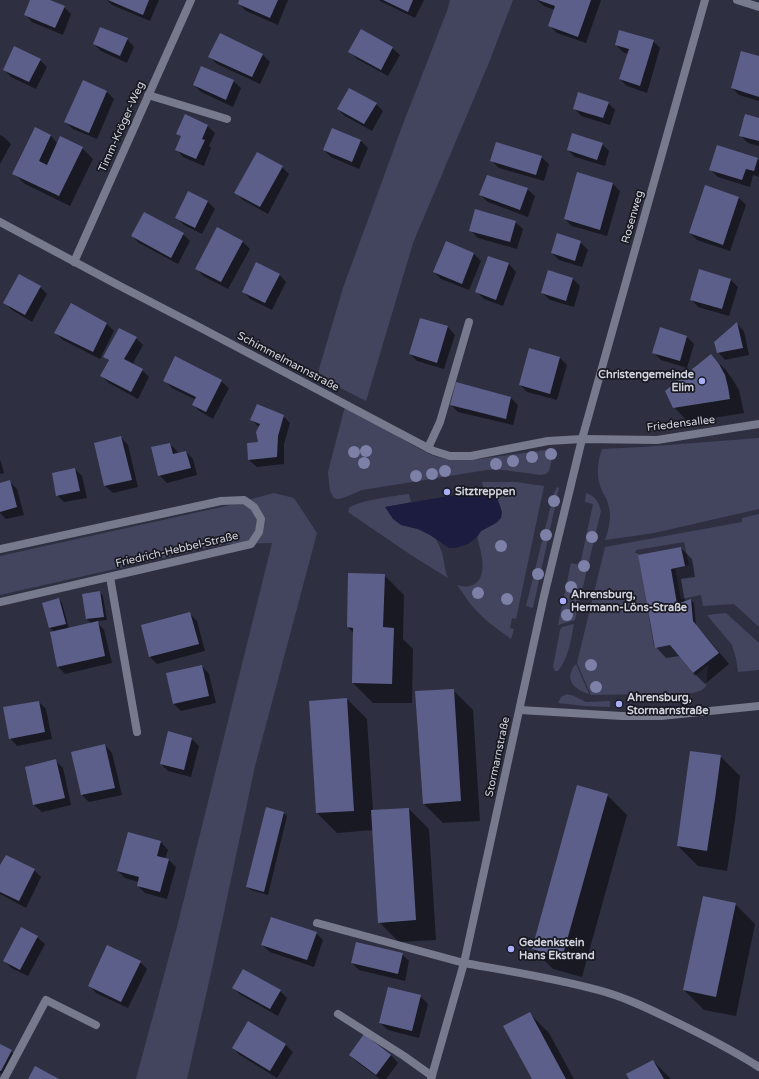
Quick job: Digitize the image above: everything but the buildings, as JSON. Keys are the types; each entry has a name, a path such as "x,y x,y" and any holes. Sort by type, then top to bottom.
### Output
{"street":[{"name":"Timm-Kröger-Weg","path":"74,262 190,0"},
{"name":"Rosenweg","path":"582,439 704,0"},
{"path":"737,0 759,7"},
{"path":"148,95 227,120"},
{"name":"Schimmelmannstraße","path":"0,222 434,451 450,456 471,456 548,441 582,439"},
{"path":"428,448 440,422 469,322"},
{"name":"Friedensallee","path":"582,439 657,440 759,424"},
{"name":"Stormarnstraße","path":"432,1078 464,963 544,596 582,439"},
{"name":"Friedrich-Hebbel-Straße","path":"0,549 220,501 244,500 254,507 261,519 259,532 251,544 0,602"},
{"path":"110,577 137,732"},
{"path":"520,710 622,716 661,716 759,706"},
{"path":"317,923 464,963 556,980 598,990 641,1005 735,1052 759,1067"},
{"path":"4,1079 46,1000 96,1025"},
{"path":"338,1014 404,1056 432,1078"}],"shaded area":[{"path":"450,0 513,0 488,65 413,243 366,401 317,376 343,288"},
{"path":"346,407 434,456 447,459 480,459 545,450 553,454 549,471 546,474 541,475 496,469 487,470 362,490 343,498 334,498 330,491 328,472"},
{"path":"759,438 759,509 654,533 605,540 609,528 610,515 607,500 602,492 598,475 598,465 602,449"},
{"path":"482,482 516,482 544,486 516,619 512,618 510,628 514,629 511,639 478,612 457,585 470,586 476,583 480,578 482,572 482,557 477,537 481,531 496,523 502,512 496,498 484,490"},
{"path":"557,487 559,488 533,608 526,606 554,493"},
{"path":"484,490 498,500 502,512 501,518 496,523 481,531 477,537 468,544 456,548 449,548 418,529 401,525 393,519 385,507"},
{"path":"274,493 294,498 317,533 255,766 187,1079 136,1079 178,923 272,543 225,544 0,595 0,556 226,506"},
{"path":"586,493 596,500 601,511 575,620 558,625 571,563 580,565 593,504 585,502"},
{"path":"409,494 411,502 385,507 401,525 418,529 436,539 442,552 448,578 348,512 349,508 354,505"},
{"path":"759,514 759,627 734,604 703,606 701,595 681,599 675,568 689,565 684,542 636,550 635,553 638,553 654,647 670,645 695,676 708,665 706,686 702,690 693,693 591,695 577,663 605,547 742,522 742,518"},
{"path":"726,613 759,643 759,670 738,672 732,645 707,615"},
{"path":"574,624 567,655 558,671 555,671 553,667 560,630 562,627"},
{"path":"576,664 589,694 575,687 571,680 571,672"},
{"path":"567,694 586,702 610,701 610,707 558,703 561,697"}],"place":[{"name":"Christengemeinde Elim","path":"702,381"},
{"name":"Sitztreppen","path":"447,492"},
{"name":"Ahrensburg, Hermann-Löns-Straße","path":"563,601"},
{"name":"Ahrensburg, Stormarnstraße","path":"619,704"},
{"name":"Gedenkstein Hans Ekstrand","path":"511,949"}]}
